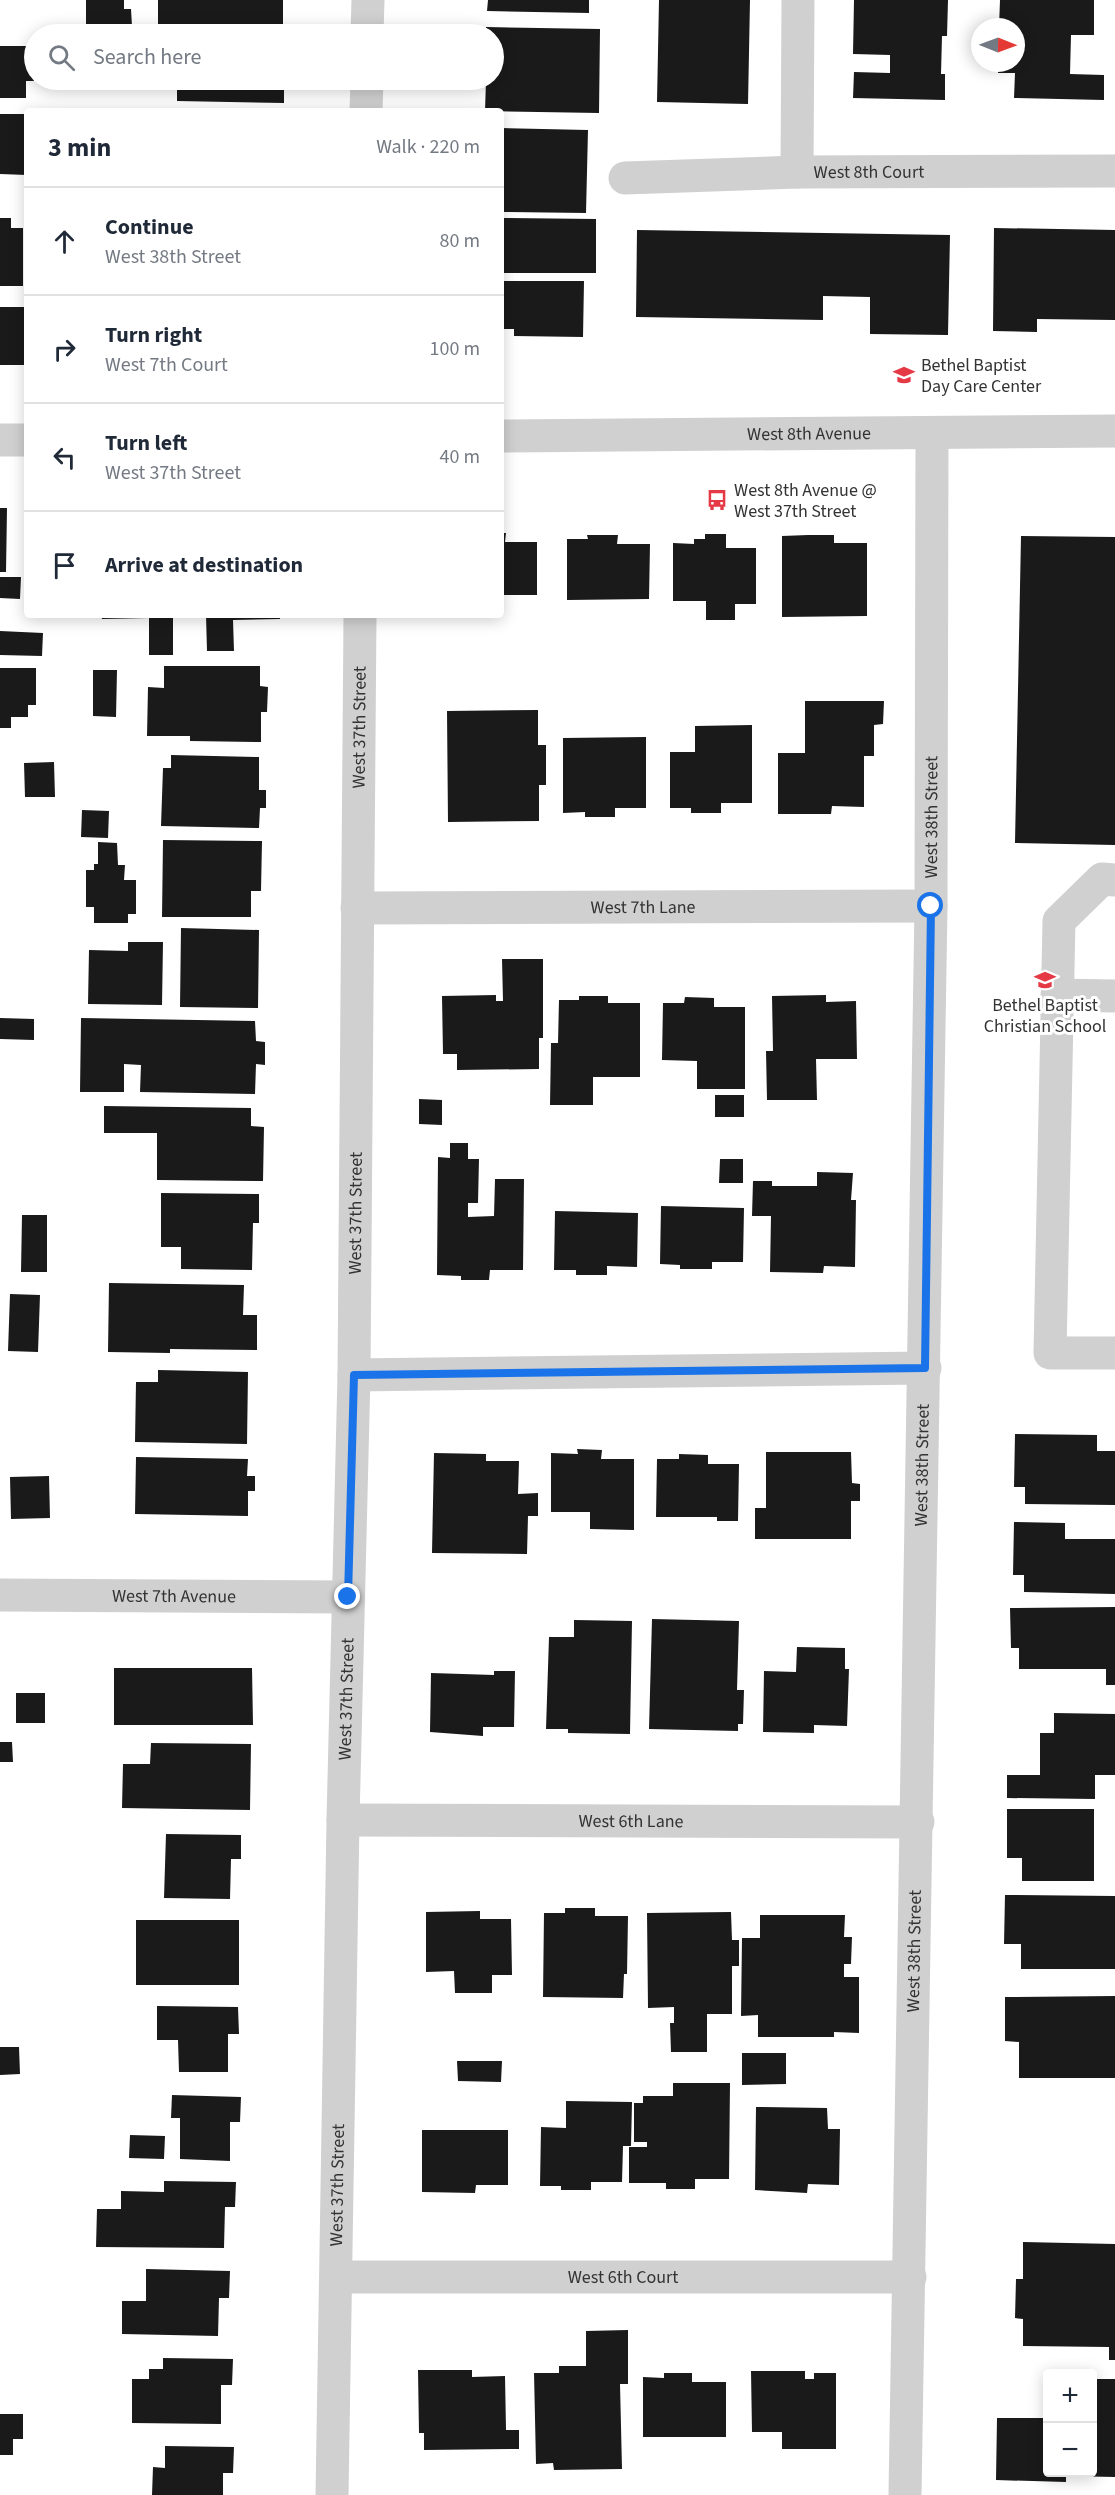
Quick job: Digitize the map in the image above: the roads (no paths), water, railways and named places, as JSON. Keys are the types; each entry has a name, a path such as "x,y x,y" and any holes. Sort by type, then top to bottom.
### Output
{"street":[{"path":"367,24 368,0"},
{"path":"797,172 798,0"},
{"path":"366,108 367,90"},
{"name":"West 8th Court","path":"625,178 797,172 1115,171"},
{"name":"West 8th Avenue","path":"504,436 1115,432"},
{"name":"West 38th Street","path":"905,2495 925,1368 931,906 932,434"},
{"path":"0,441 24,440"},
{"name":"West 37th Street","path":"332,2495 343,1820 354,1375 360,618"},
{"path":"1115,880 1102,879 1059,921 1050,1353 1115,1353"},
{"name":"West 7th Lane","path":"357,908 931,906"},
{"path":"1057,995 1115,996"},
{"path":"354,1375 925,1368"},
{"name":"West 7th Avenue","path":"0,1595 348,1597"},
{"name":"West 6th Lane","path":"343,1820 918,1822"},
{"name":"West 6th Court","path":"337,2277 910,2277"}],"place":[{"name":"Bethel Baptist Day Care Center","path":"904,375"},
{"name":"West 8th Avenue @ West 37th Street","path":"717,500"},
{"name":"Bethel Baptist Christian School","path":"1045,980"}]}
